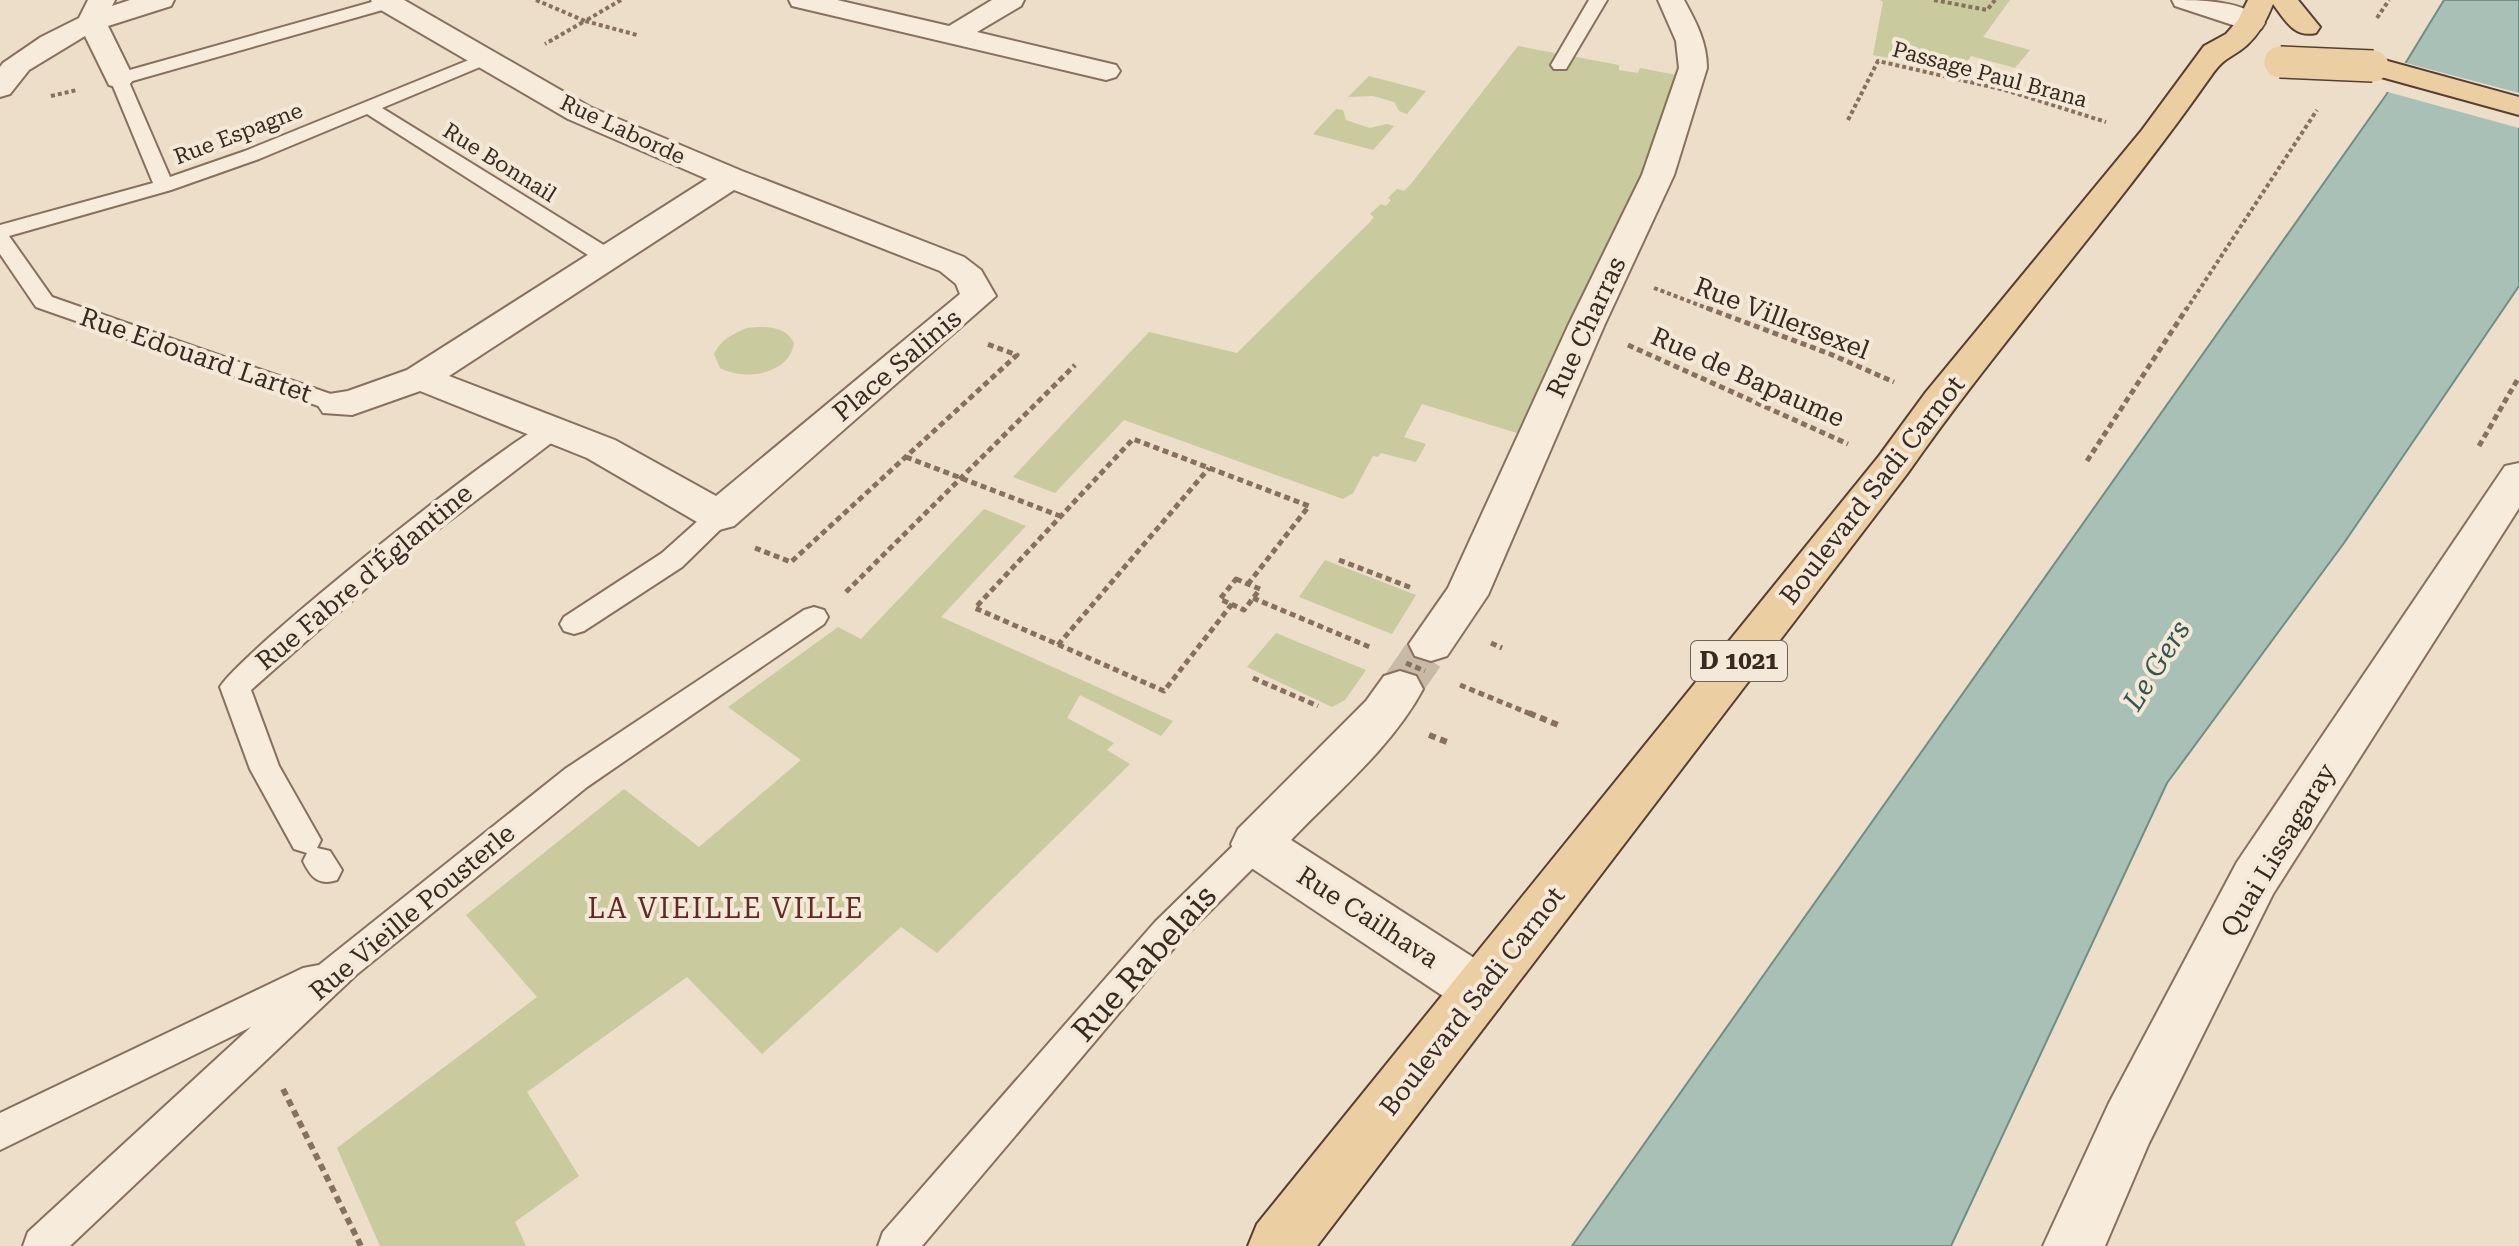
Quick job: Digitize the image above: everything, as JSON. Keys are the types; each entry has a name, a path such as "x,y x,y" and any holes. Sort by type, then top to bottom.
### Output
{"main road":[{"path":"2284,0 2306,27 2329,44 2373,66 2519,106"},
{"name":"Boulevard Sadi Carnot","path":"1279,1246 1893,465 1939,401 2200,76 2214,52 2236,40 2256,12"},
{"path":"2200,76 2261,64 2373,66"}],"street":[{"path":"0,88 16,65 98,11 161,0"},
{"path":"802,0 1106,71"},
{"path":"953,35 1011,0"},
{"name":"Rue Charras","path":"1416,667 1466,595 1586,326 1658,175 1693,68 1694,52 1688,33 1671,0"},
{"path":"2185,0 2233,14 2256,12"},
{"name":"Rue Laborde","path":"385,2 579,113 731,178"},
{"path":"98,11 119,79"},
{"path":"420,378 731,178"},
{"name":"Place Salinis","path":"719,516 978,296 975,284 952,264 731,178"},
{"path":"420,378 601,449 719,516"},
{"name":"Rue Edouard Lartet","path":"336,404 352,403 420,378"},
{"name":"Quai Lissagaray","path":"2074,1246 2129,1123 2255,878 2519,476"},
{"name":"Rue Rabelais","path":"1256,844 1368,728 1416,667"},
{"name":"Rue Cailhava","path":"1256,844 1480,991"}],"lane":[{"path":"1560,65 1598,0"},
{"path":"164,186 119,79 385,2"},
{"name":"Rue Espagne","path":"0,232 164,186 252,155 368,107 502,68"},
{"name":"Rue Bonnail","path":"368,107 607,257"},
{"name":"Rue Edouard Lartet","path":"0,239 44,302 336,404"},
{"name":"Rue Fabre d'Églantine","path":"317,857 265,769 235,687 309,620 468,488 554,428"},
{"path":"574,624 672,560 719,516"},
{"name":"Rue Vieille Pousterle","path":"42,1246 344,964 576,778 814,617"},
{"name":"Rue Rabelais","path":"897,1246 1167,932 1256,844"},
{"path":"0,1132 344,964"}],"path":[{"path":"536,0 585,21 637,35"},
{"path":"502,68 621,0"},
{"path":"1934,0 1987,10 1995,0"},
{"path":"2372,26 2389,0"},
{"name":"Passage Paul Brana","path":"1848,120 1878,61 2005,90 2111,123"},
{"path":"44,98 119,79"},
{"path":"2087,461 2320,105"},
{"name":"Rue Villersexel","path":"1611,272 1830,354 1939,401"},
{"name":"Rue de Bapaume","path":"1586,326 1893,465"},
{"path":"814,617 837,601 1075,365"},
{"path":"806,549 1004,367"},
{"path":"1232,604 1164,691 975,608 1133,439 1309,506 1248,584"},
{"path":"906,457 1060,516"},
{"path":"1058,645 1209,468"},
{"path":"1339,560 1458,606"},
{"path":"1236,579 1260,589 1253,598 1244,610 1220,599 1236,579"},
{"path":"1253,598 1355,641"},
{"path":"1253,678 1368,728"},
{"path":"1480,693 1558,725"},
{"path":"260,1041 361,1246"}],"green space":[{"path":"1880,0 2010,0 1983,37 2030,50 2015,68 1971,56 1961,71 1873,55 1883,2"},
{"path":"1518,46 1619,65 1619,70 1638,73 1640,68 1677,75 1644,173 1517,433 1422,404 1404,437 1426,444 1416,462 1381,453 1378,457 1373,456 1353,493 1343,499 1124,420 1055,493 1013,477 1149,332 1237,353 1369,223 1374,217 1370,214 1381,204 1386,206 1391,200 1388,198 1397,189 1404,191 1411,184"},
{"path":"1369,76 1426,91 1407,114 1399,111 1394,102 1373,96 1348,97"},
{"path":"1336,109 1343,110 1346,120 1370,128 1387,124 1394,126 1373,150 1313,134"},
{"path":"767,327 780,330 790,337 794,343 784,362 753,374 720,368 714,354 720,344 747,328"},
{"path":"984,509 1026,526 941,617 1173,721 1161,736 1080,695 1067,718 1114,743 1107,750 1130,764 937,953 901,927 762,1054 687,977 527,1092 579,1176 515,1222 526,1246 380,1246 337,1148 537,997 466,915 624,789 699,847 801,760 728,707 838,627 861,639"},
{"path":"1325,560 1416,595 1392,634 1299,597"},
{"path":"1276,633 1366,670 1345,700 1332,707 1247,667"}],"water":[{"name":"Le Gers","path":"2444,0 2519,0 2519,286 2344,543 2167,783 1951,1246 1572,1246 2386,95"}],"pier":[{"path":"2402,62 2519,93 2519,128 2384,91"}],"tunnel":[{"path":"1400,689 1431,644"}],"district":[{"name":"LA VIEILLE VILLE","path":"726,908"}]}
